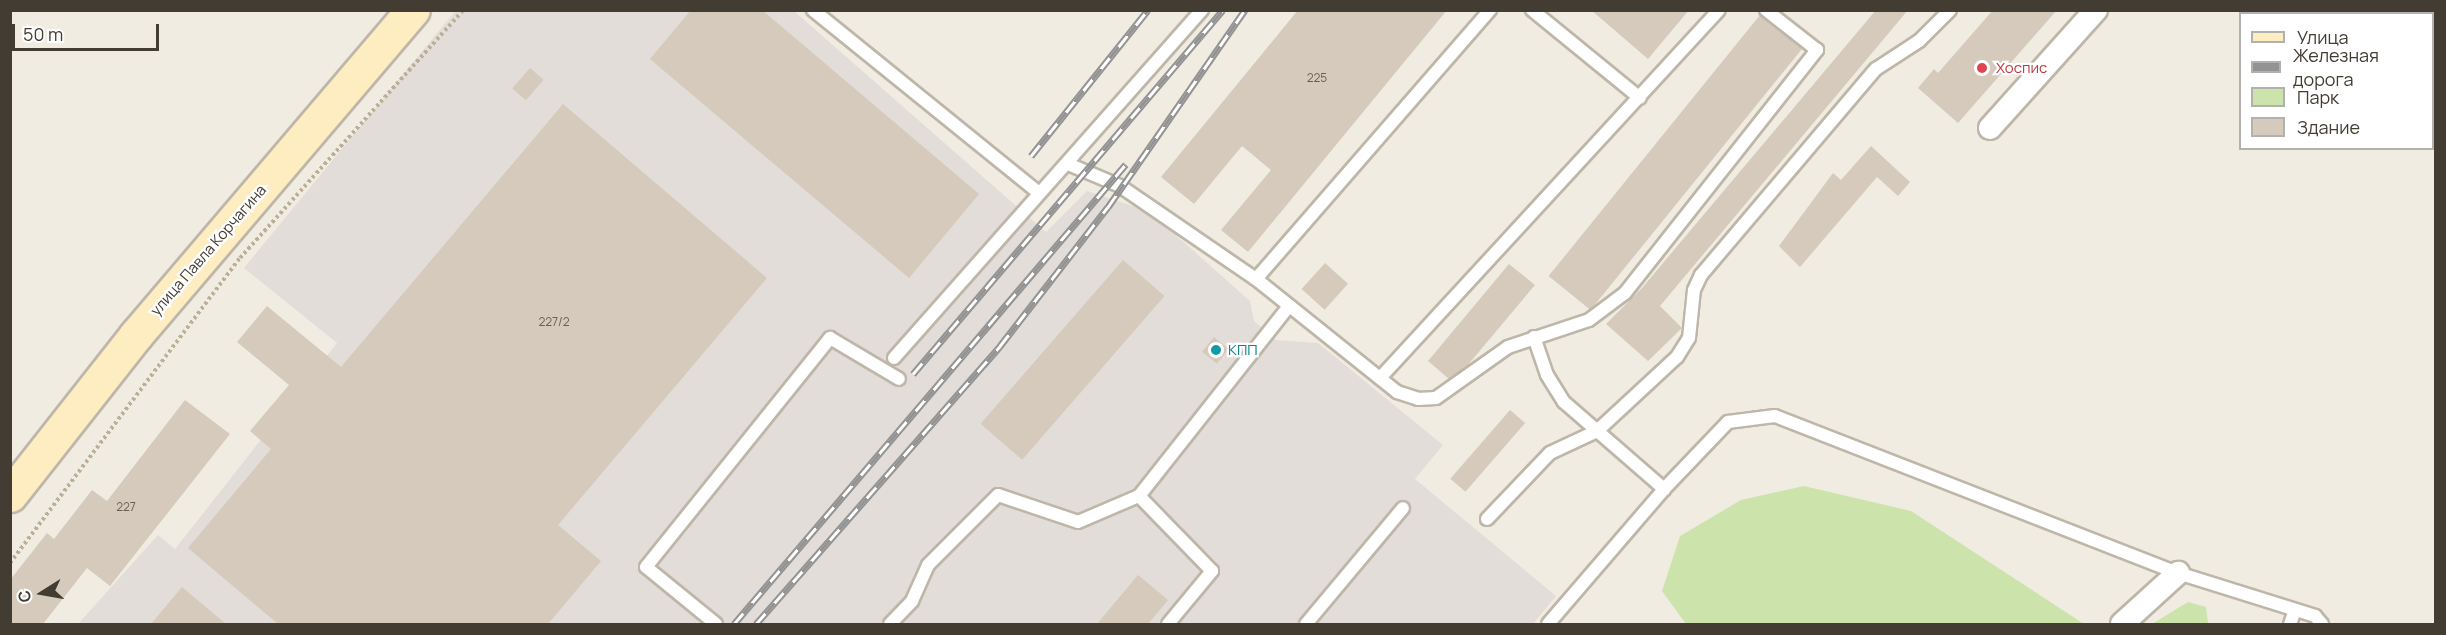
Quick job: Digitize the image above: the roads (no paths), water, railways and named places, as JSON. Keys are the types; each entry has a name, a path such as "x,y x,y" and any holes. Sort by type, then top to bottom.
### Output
{"main road":[{"name":"улица Павла Корчагина","path":"10,495 136,335 413,10"}],"street":[{"path":"1990,128 2096,10"},
{"path":"2122,624 2178,573"}],"lane":[{"path":"813,10 1039,193"},
{"path":"894,358 1202,10"},
{"path":"1256,279 1490,10"},
{"path":"1532,10 1640,98"},
{"path":"1380,378 1719,10"},
{"path":"1068,164 1112,181 1256,279 1380,378 1407,396 1436,398 1508,347 1588,320 1625,293 1817,50 1766,10"},
{"path":"1487,519 1550,453 1597,431 1684,349 1701,275 1876,69 1918,41 1950,10"},
{"path":"890,624 912,601 928,565 998,495 1078,522 1139,496 1289,306"},
{"path":"1534,337 1547,375 1564,402 1664,489"},
{"path":"716,624 646,567 830,338 899,379"},
{"path":"1548,624 1664,489 1728,422 1775,416 2178,573 2315,616 2322,624"},
{"path":"1139,496 1212,571 1168,624"},
{"path":"1306,624 1403,508"},
{"path":"2290,624 2295,610"}],"railway":[{"path":"1031,156 1148,10"},
{"path":"913,374 1223,10"},
{"path":"756,624 1000,346 1108,207 1245,10"},
{"path":"734,624 1126,164"}],"place":[{"name":"Хоспис","path":"1982,68"},
{"name":"КПП","path":"1216,350"}]}
